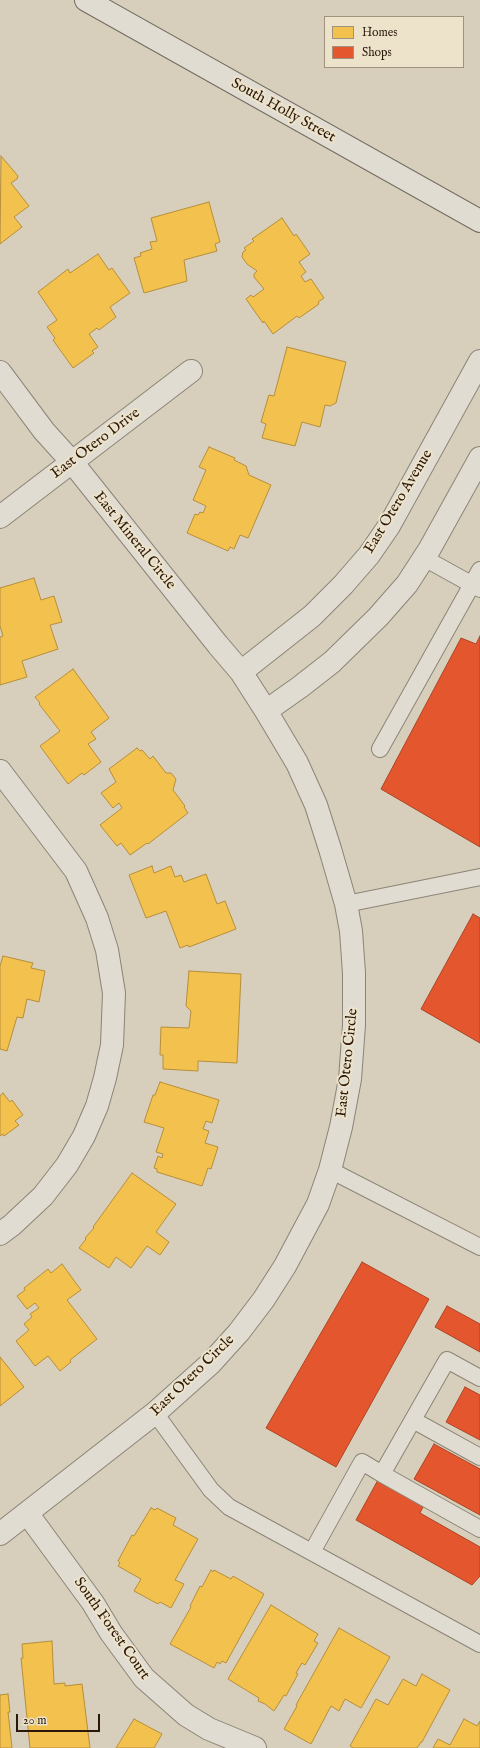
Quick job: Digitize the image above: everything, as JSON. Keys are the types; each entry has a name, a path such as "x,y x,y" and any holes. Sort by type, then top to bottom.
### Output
{"street":[{"name":"South Holly Street","path":"86,0 480,221"},
{"name":"East Otero Avenue","path":"241,672 312,616 343,585 369,555 388,526 480,361"},
{"name":"East Otero Drive","path":"0,517 191,371"},
{"name":"East Mineral Circle","path":"0,372 44,431 72,462 241,672 266,711"},
{"path":"266,711 300,687 337,657 378,617 407,584 424,558 480,458"},
{"name":"East Otero Circle","path":"0,1534 155,1413 211,1363 239,1332 264,1299 285,1266 318,1204 330,1170 341,1127 350,1079 354,1025 354,973 351,931 346,904 316,805 297,763 266,711"},
{"path":"0,771 76,870 97,918 107,950 114,993 112,1045 97,1106 84,1136 67,1165 43,1196 12,1225 0,1234"},
{"name":"South Forest Court","path":"27,1513 93,1603 115,1639 144,1678 165,1698 192,1719 209,1729 255,1748"}],"lane":[{"path":"380,749 477,581 424,558"},
{"path":"346,904 480,877"},
{"path":"330,1170 480,1247"},
{"path":"382,1474 447,1360 480,1378"},
{"path":"155,1413 211,1490 229,1507 480,1644"},
{"path":"413,1420 480,1457"},
{"path":"312,1552 362,1462 480,1529"}],"building: Homes":[{"path":"1,156 18,176 17,179 11,183 29,206 14,217 22,227 0,244"},
{"path":"209,202 220,242 215,244 217,251 184,260 187,281 144,293 134,258 141,256 140,253 152,249 150,242 157,241 151,218"},
{"path":"282,218 294,236 296,234 310,254 299,262 306,272 301,276 305,282 311,279 324,298 318,302 319,304 299,318 297,316 273,334 246,299 251,295 253,297 264,289 254,277 254,274 257,271 247,264 242,257 243,252 246,250 244,248 254,241 252,239"},
{"path":"98,254 109,270 112,268 130,293 110,307 116,317 99,330 97,328 89,334 98,347 92,351 94,353 73,368 53,340 55,338 47,327 57,320 38,292 68,269 70,273"},
{"path":"287,347 346,362 336,403 330,406 325,405 320,427 302,422 295,446 262,438 266,424 261,422 269,395 274,396"},
{"path":"209,447 235,458 234,460 246,466 249,475 271,485 248,538 240,535 234,549 230,547 228,551 187,533 195,514 198,515 200,512 203,513 206,506 193,500 206,470 199,467"},
{"path":"34,578 41,600 54,596 62,622 50,625 58,649 22,661 27,677 0,685 0,637 3,636 0,626 0,588"},
{"path":"73,669 109,718 91,732 96,739 88,744 101,762 84,775 82,773 68,784 40,746 60,731 35,697"},
{"path":"137,748 140,751 142,750 150,759 153,756 166,773 171,773 176,779 173,790 185,806 184,807 188,813 148,844 147,843 130,855 121,843 117,846 100,825 122,808 119,803 113,808 101,793 116,782 109,769"},
{"path":"152,866 154,873 171,866 175,877 181,875 184,882 206,874 217,904 225,901 236,929 189,947 188,945 180,948 166,911 146,918 129,875"},
{"path":"3,956 33,963 31,968 45,971 39,1002 27,999 23,1018 17,1017 7,1051 0,1049 0,966"},
{"path":"189,971 241,974 237,1063 198,1061 198,1071 163,1069 163,1055 160,1055 161,1027 189,1028 191,1011 186,1006"},
{"path":"160,1082 219,1100 212,1123 206,1121 203,1129 209,1131 205,1143 218,1147 211,1169 208,1168 202,1186 157,1172 157,1169 154,1168 158,1156 162,1158 163,1154 156,1152 164,1128 144,1122 153,1095 155,1095"},
{"path":"3,1093 10,1102 12,1100 23,1115 15,1121 19,1125 4,1136 3,1134 0,1136 0,1096"},
{"path":"132,1173 176,1204 156,1232 169,1242 160,1255 147,1246 131,1268 116,1257 109,1268 79,1248"},
{"path":"62,1264 81,1290 67,1300 97,1339 70,1360 71,1362 60,1371 48,1356 35,1366 16,1341 29,1330 24,1324 32,1317 30,1314 39,1308 35,1303 27,1309 17,1296 25,1290 24,1288 48,1269 51,1273"},
{"path":"0,1357 24,1387 0,1406"},
{"path":"151,1508 155,1510 157,1508 176,1518 173,1525 198,1539 175,1580 184,1584 171,1608 160,1602 158,1604 134,1591 141,1579 118,1566 120,1563 118,1561 132,1535 134,1536"},
{"path":"211,1570 213,1572 214,1570 231,1579 233,1576 264,1594 226,1663 222,1661 220,1664 217,1662 214,1668 170,1644 191,1607 190,1606 200,1586 202,1587"},
{"path":"271,1605 318,1634 314,1641 318,1643 305,1665 302,1663 286,1696 284,1695 274,1711 258,1701 259,1698 228,1679"},
{"path":"339,1628 390,1657 361,1708 345,1699 339,1711 331,1706 311,1744 284,1729"},
{"path":"52,1641 54,1684 65,1683 65,1686 82,1684 90,1748 30,1748 21,1658 23,1658 22,1644"},
{"path":"422,1674 450,1690 422,1742 417,1748 353,1748 350,1746 376,1699 388,1705 403,1679 416,1686"},
{"path":"8,1694 10,1712 8,1712 12,1748 0,1748 0,1695"},
{"path":"134,1719 162,1734 154,1748 116,1748"},
{"path":"464,1719 477,1726 480,1721 480,1748 433,1748 438,1739 450,1745"}],"building: Shops":[{"path":"480,636 480,847 381,789 461,638 476,644"},
{"path":"473,914 480,918 480,1043 421,1009"},
{"path":"362,1262 429,1299 336,1467 266,1428"},
{"path":"447,1306 480,1324 480,1352 435,1327"},
{"path":"465,1387 480,1395 480,1440 446,1422"},
{"path":"434,1444 480,1469 480,1515 414,1479"},
{"path":"378,1480 424,1505 420,1513 480,1547 480,1576 472,1585 356,1520"}]}
